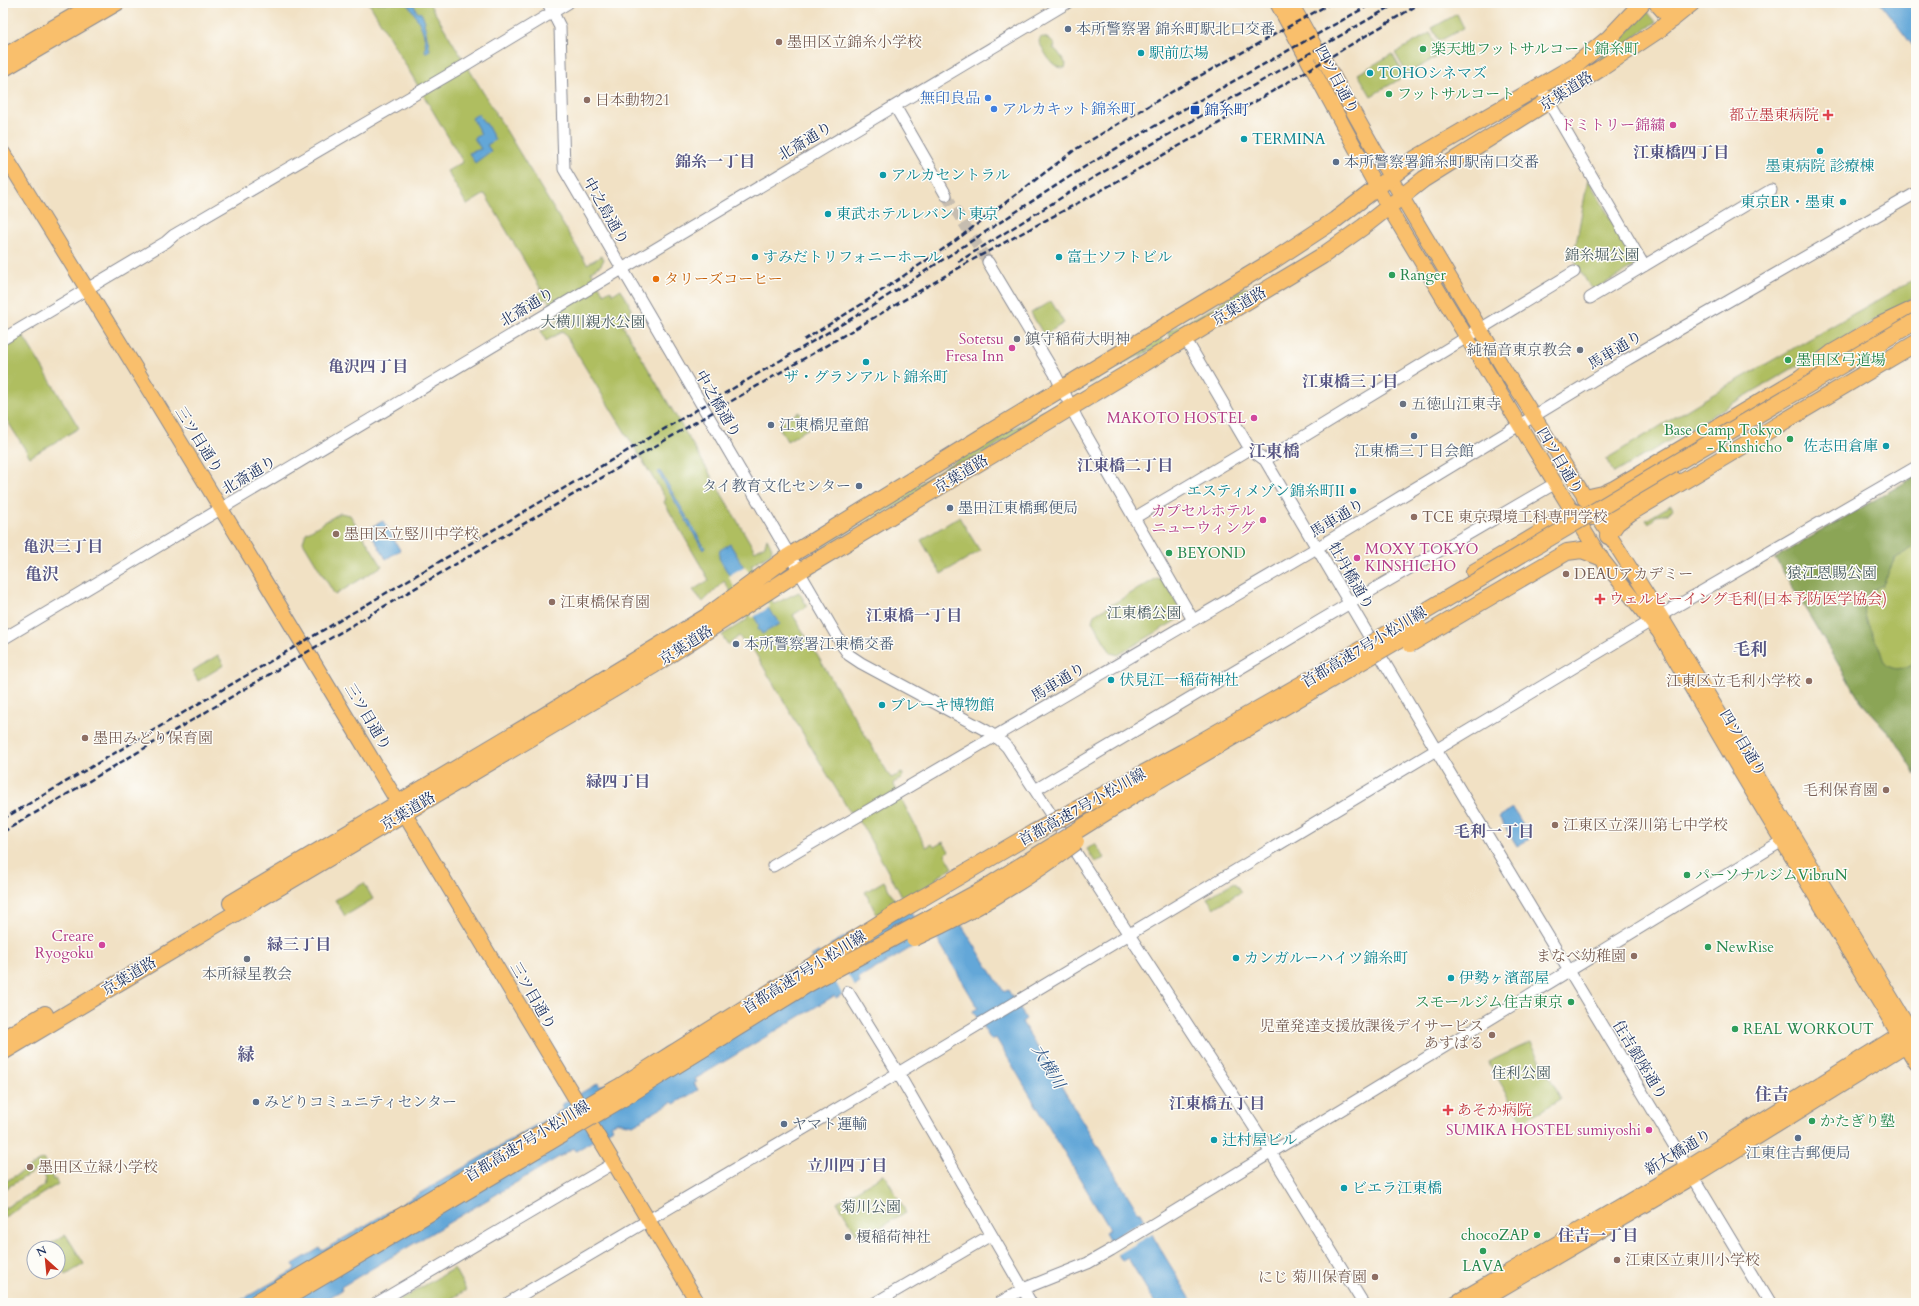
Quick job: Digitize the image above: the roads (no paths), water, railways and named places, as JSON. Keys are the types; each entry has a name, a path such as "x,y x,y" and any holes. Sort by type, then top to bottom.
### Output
{"highway":[{"name":"京葉道路","path":"3,1039 402,808 654,665 734,605 760,577 789,556 1274,260 1336,220 1377,188 1386,171 1413,160 1576,65 1618,30 1642,3"},
{"path":"1657,3 1672,20"},
{"name":"京葉道路","path":"734,605 769,592 798,572 1322,256 1435,172 1635,47 1672,20 1692,3"},
{"path":"1183,752 1199,738 1246,708 1474,572 1582,510 1603,494 1677,452 1800,378 1832,353 1878,326 1916,308"},
{"name":"首都高速7号小松川線","path":"255,1303 618,1087 893,915 1033,834 1183,752 1316,676 1916,321"},
{"name":"首都高速7号小松川線","path":"1140,791 1162,780 1916,334"},
{"path":"1608,536 1617,523 1630,513 1916,343"},
{"path":"1582,510 1614,510 1650,488 1717,462"},
{"path":"1162,780 1209,760 1589,539"},
{"path":"1567,552 1582,550 1600,557"},
{"path":"808,984 876,940 1016,854 1059,830 1140,791"},
{"path":"808,984 949,922 988,900 1054,859 1140,791"},
{"name":"京葉道路","path":"3,1052 402,808"},
{"name":"首都高速7号小松川線","path":"278,1303 618,1101 808,984"}],"main road":[{"path":"3,56 95,3"},
{"path":"3,70 118,3"},
{"name":"四ツ目通り","path":"1277,3 1377,188 1554,484 1608,536 1655,618 1911,1035 1916,1063"},
{"name":"四ツ目通り","path":"1291,3 1386,171 1534,418 1582,510 1589,539 1600,557 1655,618 1709,719 1782,842 1911,1035"},
{"name":"三ツ目通り","path":"3,153 222,509 698,1303"},
{"name":"新大橋通り","path":"1477,1303 1693,1176 1911,1035"},
{"name":"新大橋通り","path":"1455,1303 1693,1176"}],"street":[{"path":"3,339 166,242 174,235 467,64 551,7 568,3"},
{"name":"北斎通り","path":"3,639 222,509 537,318 1067,3"},
{"name":"中之島通り","path":"551,7 560,26 564,169 622,268"},
{"path":"1540,87 1644,266"},
{"path":"895,106 946,195"},
{"path":"1590,298 1771,190"},
{"name":"馬車通り","path":"773,866 1317,548 1534,418 1557,402 1634,356 1916,193"},
{"path":"988,262 1062,388 1134,518 1193,620"},
{"name":"中之橋通り","path":"622,268 798,572 849,655 996,737 1007,747 1271,1153 1363,1303"},
{"path":"1265,460 1574,272"},
{"name":"牡丹橋通り","path":"1185,338 1250,448 1265,460 1436,750 1569,970"},
{"path":"1134,518 1250,448"},
{"path":"508,1303 898,1073 1655,618 1916,467"},
{"path":"1036,790 1350,603 1554,484"},
{"path":"999,1303 1023,1289 1088,1263 1111,1250 1569,970 1782,842"},
{"name":"住吉銀座通り","path":"1569,970 1769,1303"},
{"path":"848,992 898,1073 1031,1303"},
{"path":"377,1303 614,1163"},
{"path":"875,1303 991,1235"}],"water":[{"path":"407,3 414,5 417,12 421,13 425,21 424,23 430,50 425,53 425,39 421,26"},
{"path":"1880,3 1913,3 1916,7 1916,50"},
{"path":"478,114 485,124 486,123 495,140 487,145 491,151 475,163 469,153 481,149 474,138 481,134 472,118"},
{"path":"660,471 705,548 703,550 658,472"},
{"path":"383,521 400,550 386,559 368,529"},
{"path":"730,544 773,616 776,617 780,624 762,634 758,628 759,625 719,558 720,550"},
{"path":"1513,808 1531,838 1517,846 1499,817"},
{"path":"905,902 926,939 858,979 860,983 836,998 834,996 695,1079 697,1082 694,1083 698,1090 674,1104 672,1102 633,1125 617,1122 611,1125 613,1128 576,1151 574,1148 341,1287 342,1290 320,1303 236,1303 296,1269 293,1264 320,1248 322,1251 563,1109 561,1105 598,1083 600,1087 814,960 811,956"},
{"path":"959,921 1004,992 1008,990 1026,1019 1022,1022 1138,1212 1141,1212 1155,1240 1193,1303 1155,1303 1128,1258 1122,1261 1105,1232 1110,1229 996,1038 991,1040 973,1011 978,1008 935,935"}],"tunnel":[{"path":"946,195 988,262"}],"railway":[{"path":"804,340 862,304 955,241 1076,149 1180,87 1331,3"},
{"path":"3,819 866,310 1086,166 1373,3"},
{"path":"958,262 1093,178 1397,3"},
{"path":"3,832 974,259 1100,191 1214,126 1421,3"}],"place":[{"name":"本所警察署 錦糸町駅北口交番","path":"1068,29"},
{"name":"墨田区立錦糸小学校","path":"779,42"},
{"name":"楽天地フットサルコート錦糸町","path":"1423,49"},
{"name":"駅前広場","path":"1141,53"},
{"name":"TOHOシネマズ","path":"1370,73"},
{"name":"フットサルコート","path":"1389,94"},
{"name":"無印良品","path":"988,98"},
{"name":"日本動物21","path":"587,100"},
{"name":"アルカキット錦糸町","path":"994,109"},
{"name":"錦糸町","path":"1195,110"},
{"name":"都立墨東病院","path":"1828,115"},
{"name":"ドミトリー錦繍","path":"1673,125"},
{"name":"TERMINA","path":"1244,139"},
{"name":"墨東病院 診療棟","path":"1820,151"},
{"name":"本所警察署錦糸町駅南口交番","path":"1336,162"},
{"name":"アルカセントラル","path":"883,175"},
{"name":"東京ER・墨東","path":"1843,202"},
{"name":"東武ホテルレバント東京","path":"828,214"},
{"name":"すみだトリフォニーホール","path":"755,257"},
{"name":"富士ソフトビル","path":"1059,257"},
{"name":"Ranger","path":"1392,275"},
{"name":"タリーズコーヒー","path":"656,279"},
{"name":"鎮守稲荷大明神","path":"1017,339"},
{"name":"Sotetsu Fresa Inn","path":"1012,348"},
{"name":"純福音東京教会","path":"1580,350"},
{"name":"墨田区弓道場","path":"1788,360"},
{"name":"ザ・グランアルト錦糸町","path":"866,362"},
{"name":"五徳山江東寺","path":"1403,404"},
{"name":"MAKOTO HOSTEL","path":"1254,418"},
{"name":"江東橋児童館","path":"771,425"},
{"name":"江東橋三丁目会館","path":"1414,436"},
{"name":"Base Camp Tokyo - Kinshicho","path":"1790,439"},
{"name":"佐志田倉庫","path":"1886,446"},
{"name":"タイ教育文化センター","path":"859,486"},
{"name":"エスティメゾン錦糸町II","path":"1353,491"},
{"name":"墨田江東橋郵便局","path":"950,508"},
{"name":"TCE 東京環境工科専門学校","path":"1414,517"},
{"name":"カプセルホテル ニューウィング","path":"1263,520"},
{"name":"墨田区立竪川中学校","path":"336,534"},
{"name":"BEYOND","path":"1169,553"},
{"name":"MOXY TOKYO KINSHICHO","path":"1357,558"},
{"name":"DEAUアカデミー","path":"1566,574"},
{"name":"ウェルビーイング毛利(日本予防医学協会)","path":"1600,599"},
{"name":"江東橋保育園","path":"552,602"},
{"name":"本所警察署江東橋交番","path":"736,644"},
{"name":"伏見江一稲荷神社","path":"1111,680"},
{"name":"江東区立毛利小学校","path":"1809,681"},
{"name":"ブレーキ博物館","path":"882,705"},
{"name":"墨田みどり保育園","path":"85,738"},
{"name":"毛利保育園","path":"1886,790"},
{"name":"江東区立深川第七中学校","path":"1555,825"},
{"name":"パーソナルジムVibruN","path":"1687,875"},
{"name":"Creare Ryogoku","path":"102,945"},
{"name":"NewRise","path":"1708,947"},
{"name":"まなべ幼稚園","path":"1634,956"},
{"name":"カンガルーハイツ錦糸町","path":"1236,958"},
{"name":"本所緑星教会","path":"247,959"},
{"name":"伊勢ヶ濱部屋","path":"1451,978"},
{"name":"スモールジム住吉東京","path":"1571,1002"},
{"name":"REAL WORKOUT","path":"1735,1029"},
{"name":"児童発達支援放課後デイサービス あすぱる","path":"1492,1035"},
{"name":"みどりコミュニティセンター","path":"256,1102"},
{"name":"あそか病院","path":"1448,1110"},
{"name":"かたぎり塾","path":"1812,1121"},
{"name":"ヤマト運輸","path":"784,1124"},
{"name":"SUMIKA HOSTEL sumiyoshi","path":"1649,1130"},
{"name":"江東住吉郵便局","path":"1798,1138"},
{"name":"辻村屋ビル","path":"1214,1140"},
{"name":"墨田区立緑小学校","path":"30,1167"},
{"name":"ビエラ江東橋","path":"1344,1188"},
{"name":"chocoZAP","path":"1537,1235"},
{"name":"榎稲荷神社","path":"848,1237"},
{"name":"LAVA","path":"1483,1251"},
{"name":"江東区立東川小学校","path":"1617,1260"},
{"name":"にじ 菊川保育園","path":"1375,1277"}],"district":[{"name":"江東橋四丁目","path":"1681,152"},
{"name":"錦糸一丁目","path":"715,161"},
{"name":"亀沢四丁目","path":"368,366"},
{"name":"江東橋三丁目","path":"1350,381"},
{"name":"江東橋","path":"1274,451"},
{"name":"江東橋二丁目","path":"1125,465"},
{"name":"亀沢三丁目","path":"63,546"},
{"name":"亀沢","path":"42,574"},
{"name":"江東橋一丁目","path":"914,615"},
{"name":"毛利","path":"1750,649"},
{"name":"緑四丁目","path":"618,781"},
{"name":"毛利一丁目","path":"1494,831"},
{"name":"緑三丁目","path":"299,944"},
{"name":"緑","path":"246,1054"},
{"name":"住吉","path":"1772,1094"},
{"name":"江東橋五丁目","path":"1217,1103"},
{"name":"立川四丁目","path":"847,1165"},
{"name":"住吉一丁目","path":"1598,1235"}],"park label":[{"name":"錦糸堀公園","path":"1602,255"},
{"name":"大横川親水公園","path":"593,322"},
{"name":"猿江恩賜公園","path":"1832,573"},
{"name":"江東橋公園","path":"1144,613"},
{"name":"住利公園","path":"1521,1073"},
{"name":"菊川公園","path":"871,1207"}],"water label":[{"name":"大横川","path":"1049,1066"}]}
